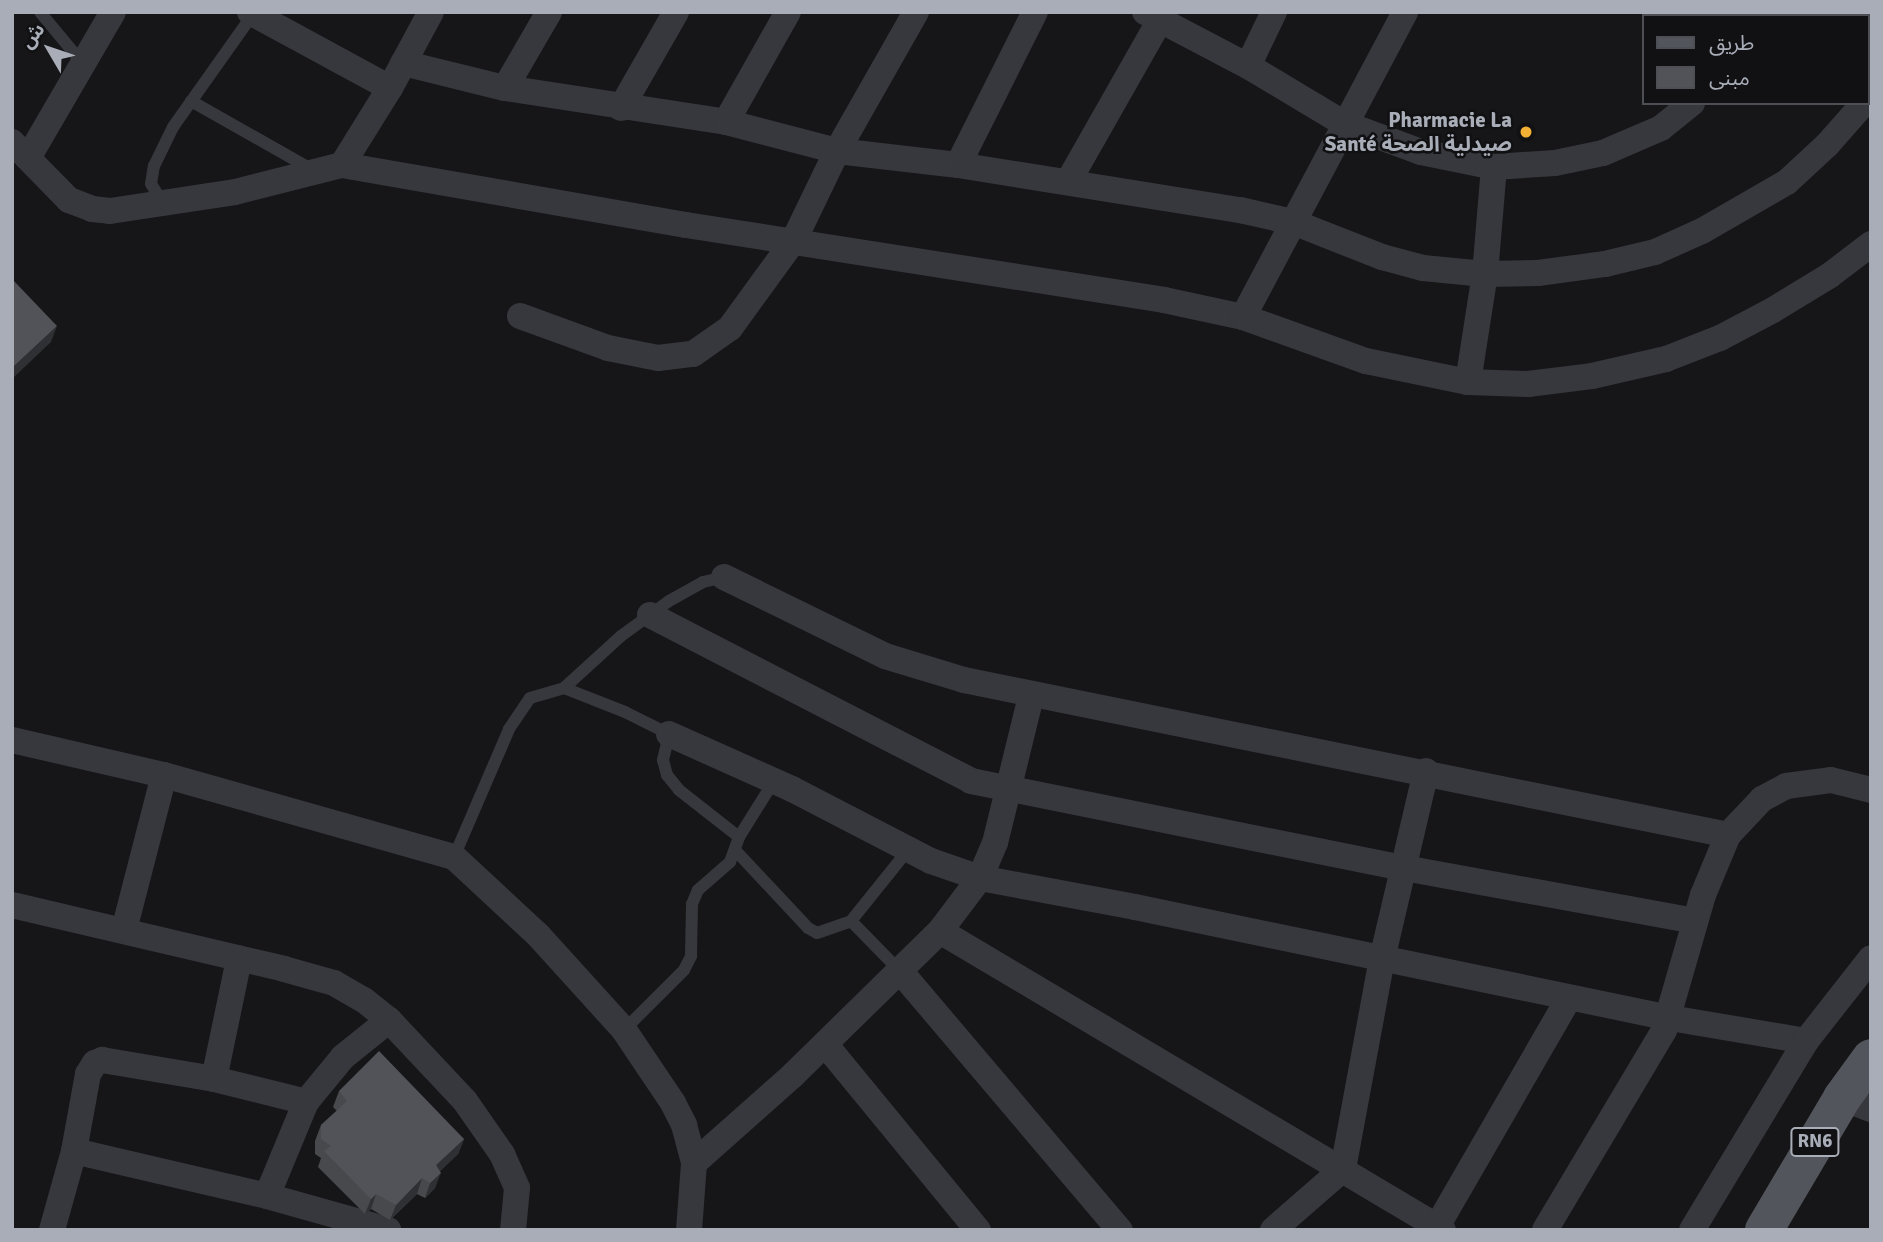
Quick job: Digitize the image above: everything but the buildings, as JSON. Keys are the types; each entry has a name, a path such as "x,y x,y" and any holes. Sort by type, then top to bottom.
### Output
{"main road":[{"name":"RN6","path":"1764,1230 1856,1104 1871,1058"}],"street":[{"path":"113,12 84,65 20,150 69,200 92,209 110,211 235,192 342,165 685,225 1164,300 1243,317 1366,360 1468,382 1528,384 1591,376 1666,359 1720,338 1829,276 1871,244"},
{"path":"342,165 390,88 430,12"},
{"path":"505,88 549,12"},
{"path":"621,108 676,12"},
{"path":"726,122 788,12"},
{"path":"958,165 1035,12"},
{"path":"1248,66 1274,12"},
{"path":"1243,317 1405,12"},
{"path":"252,13 390,88"},
{"path":"520,316 608,348 658,358 693,354 730,328 794,240 837,151 909,15"},
{"path":"1068,181 1153,16 1248,66 1345,124 1420,152 1494,167 1555,163 1603,153 1661,128 1690,105"},
{"path":"403,63 505,88 621,108 726,122 837,151 1068,181 1293,222 1382,257 1423,268 1485,274 1538,273 1605,264 1655,252 1702,232 1787,182 1827,145 1862,105"},
{"path":"1468,382 1485,274 1494,167"},
{"path":"724,576 885,656 964,680 1426,771 1728,835"},
{"path":"650,615 971,781 1404,868 1695,921"},
{"path":"694,1163 825,1044 900,971 940,931 980,878 995,843 1031,695"},
{"path":"669,734 774,781 908,850 980,878 1670,1018 1806,1041"},
{"path":"12,740 164,775 454,857 538,935 624,1030 674,1103 684,1125 694,1163 689,1230"},
{"path":"1273,1230 1343,1169 1382,959 1426,771"},
{"path":"124,930 164,775"},
{"path":"1545,1230 1670,1018 1710,873 1728,835 1762,799 1786,786 1831,780 1871,790"},
{"path":"12,905 334,983 364,1000 388,1020 465,1101 502,1154 517,1188 513,1230"},
{"path":"940,931 1439,1228 1569,998"},
{"path":"1692,1230 1806,1041 1871,958"},
{"path":"214,1079 239,959"},
{"path":"900,971 1119,1230"},
{"path":"267,1196 306,1102 343,1057 388,1020"},
{"path":"825,1044 978,1230"},
{"path":"52,1230 74,1151 88,1074 95,1063 102,1060 214,1079 306,1102"},
{"path":"74,1151 267,1196 388,1230"}],"lane":[{"path":"40,12 84,65"},
{"path":"163,203 151,184 150,176 173,127 252,13"},
{"path":"191,101 316,172"},
{"path":"454,857 509,729 530,698 564,688 621,636 650,615 703,582 724,576"},
{"path":"564,688 625,712 669,734 663,760 667,775 679,790 739,837"},
{"path":"624,1030 684,970 691,956 692,904 698,890 730,862 739,837 774,781"},
{"path":"736,851 807,928 817,933 829,931 851,921 908,850"},
{"path":"851,921 900,971"}],"place":[{"name":"Pharmacie La Santé صيدلية الصحة","path":"1526,132"}]}
